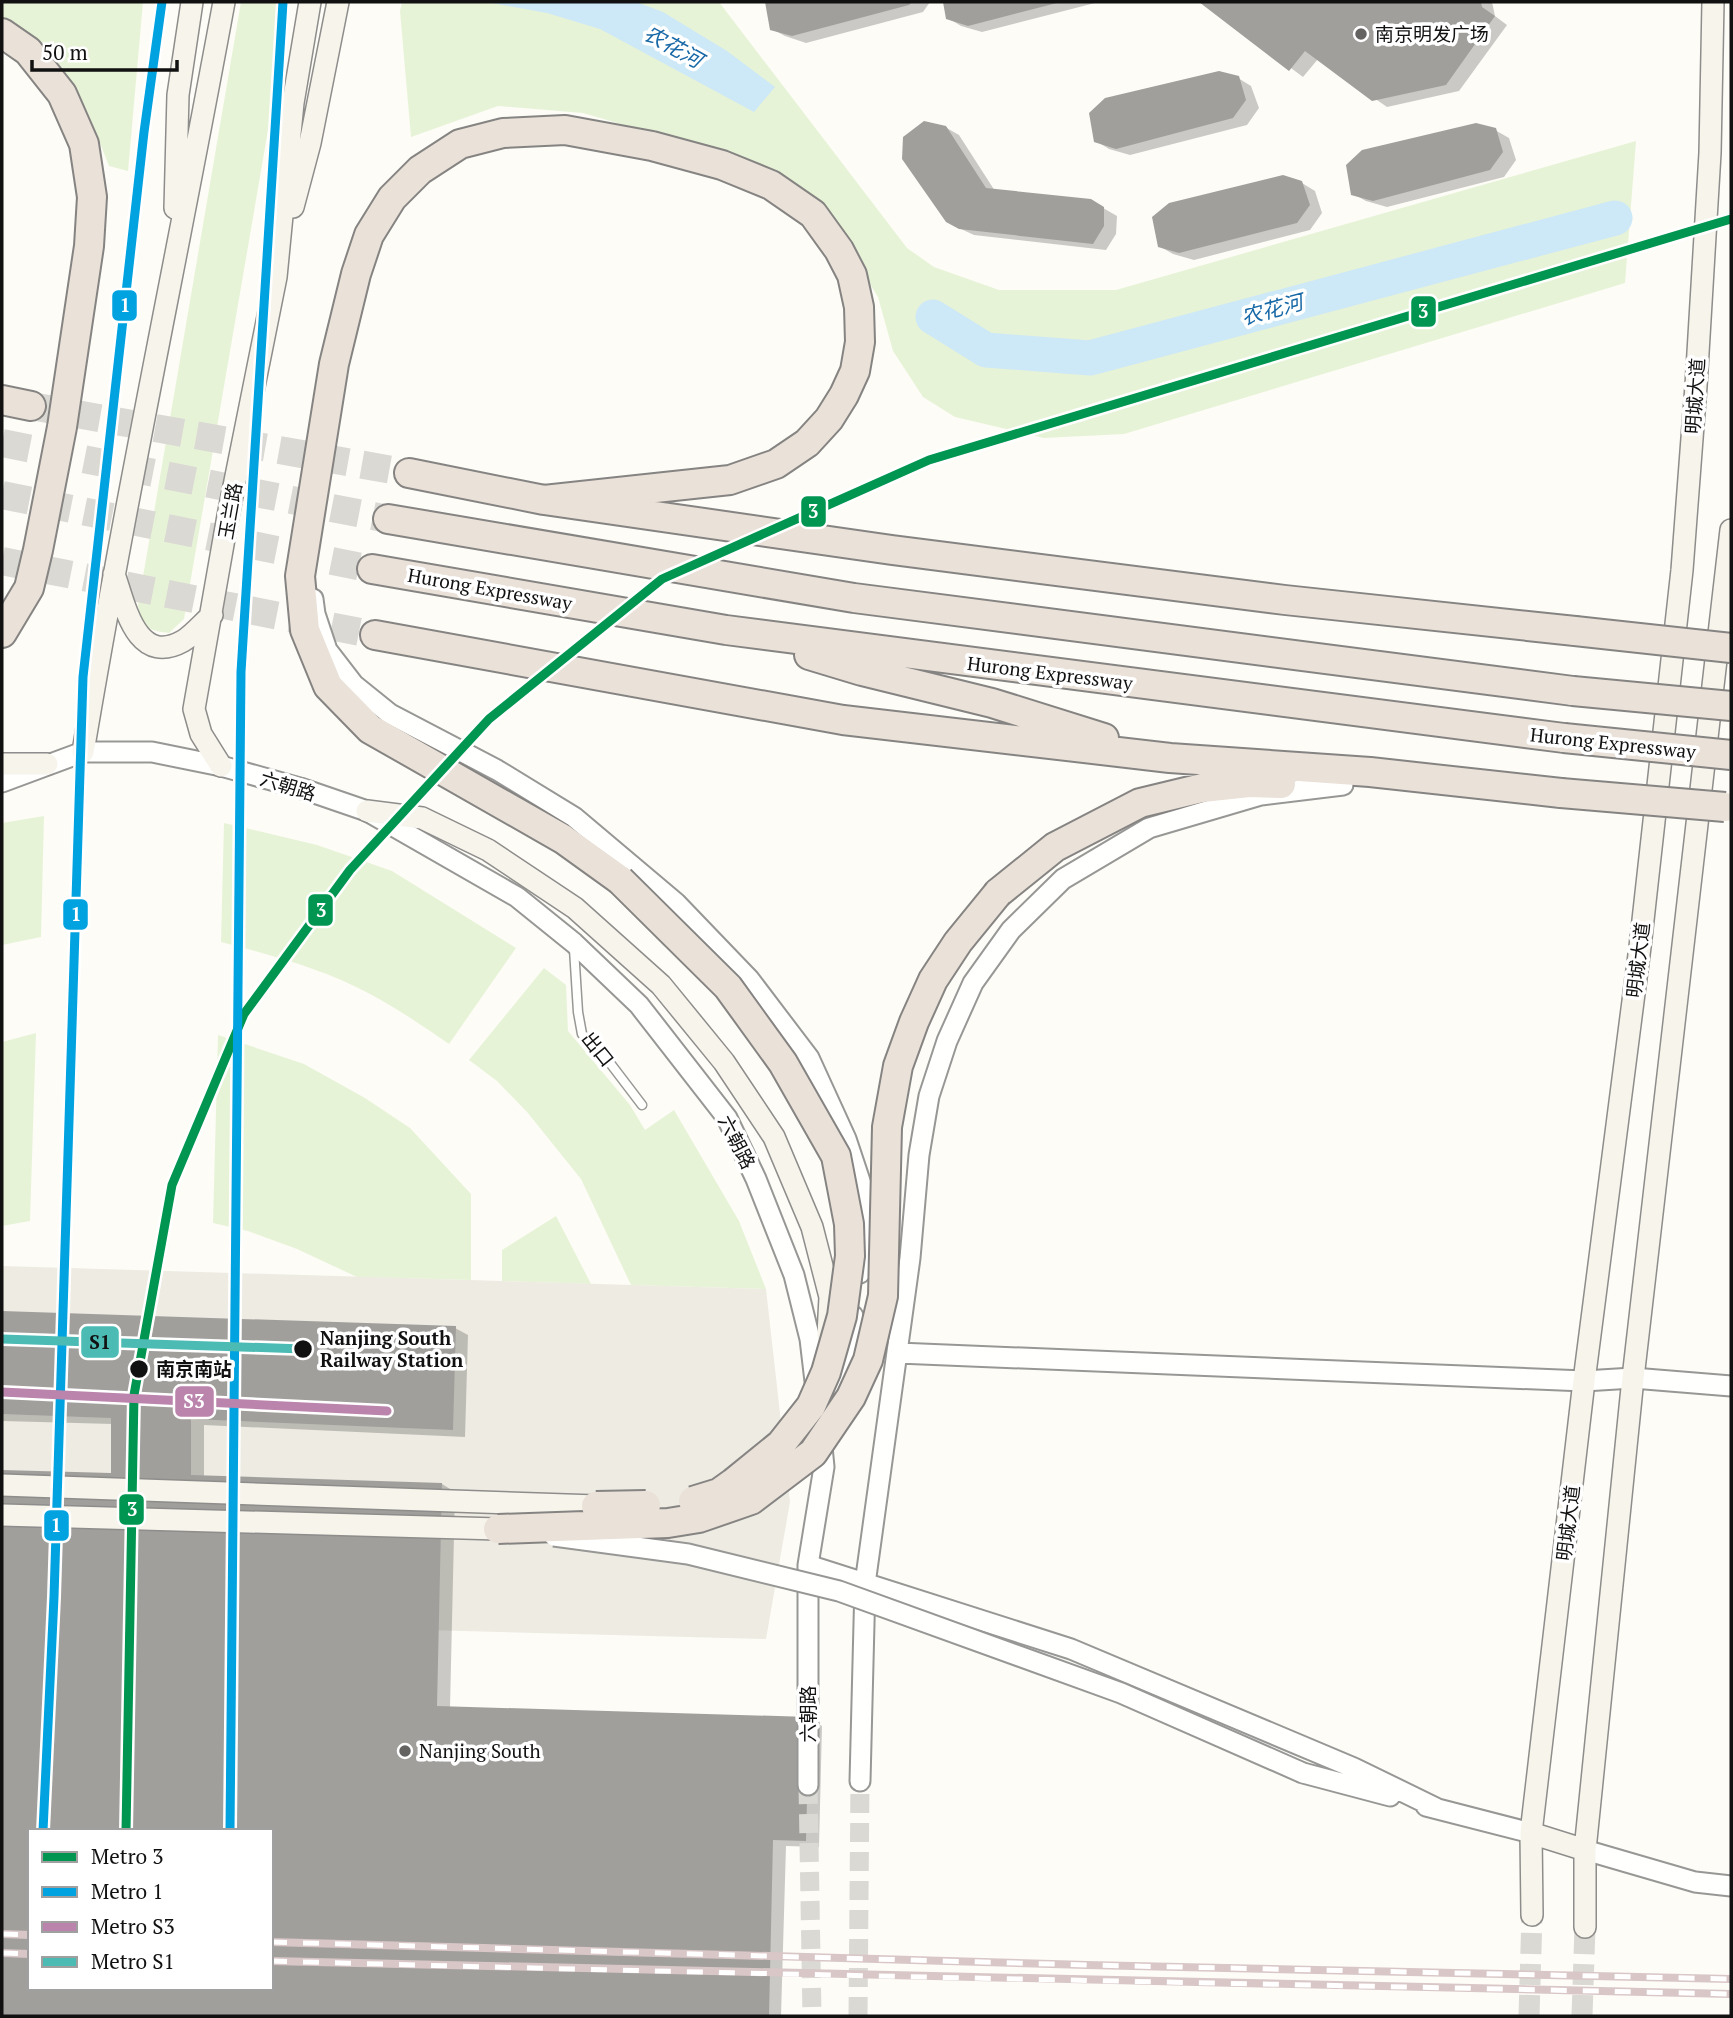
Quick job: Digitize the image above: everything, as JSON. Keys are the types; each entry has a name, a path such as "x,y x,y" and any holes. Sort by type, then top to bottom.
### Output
{"highway":[{"path":"2,33 28,51 62,94 84,144 92,197 89,246 62,427 43,524 29,588 2,633"},
{"path":"544,500 730,480 776,464 807,443 830,419 855,371 860,342 859,307 852,275 839,250 813,214 771,185 722,165 652,146 565,130 503,133 460,144 420,170 392,198 369,235 356,274 334,364 300,576 305,630 328,686 370,729 563,839 620,880 728,987 783,1063 836,1156 849,1224 850,1256 842,1316 826,1372 811,1406 781,1444 748,1481 699,1518"},
{"path":"2,400 31,406"},
{"path":"409,473 544,500 906,552 1285,600 1731,648"},
{"path":"388,519 854,598 1573,691 1731,706"},
{"name":"Hurong Expressway","path":"372,569 726,630 1564,738 1731,755"},
{"path":"726,630 862,671 992,703 1170,758"},
{"path":"375,635 844,720 1170,758 1370,772 1728,807"},
{"path":"498,1528 668,1523 699,1518 751,1500 813,1453 856,1385 868,1360 883,1296 887,1127 898,1066 914,1023 933,980 958,942 998,892 1055,847 1140,803 1202,788 1249,783 1553,792"},
{"path":"596,1506 680,1504 712,1496 733,1483 781,1444"},
{"path":"596,1506 668,1523"}],"main road":[{"path":"174,272 178,95 192,2"},
{"path":"83,752 113,572 174,272 224,2"},
{"name":"玉兰路","path":"221,766 201,734 194,709 228,516 276,277 293,103 310,2"},
{"path":"276,277 310,143 338,2"},
{"name":"明城大道","path":"1532,1915 1531,1833 1584,1381 1640,947 1682,570 1709,167 1713,2"},
{"path":"1585,1927 1585,1850 1633,1378 1731,530"},
{"path":"113,572 133,630 146,643 163,647 183,641 212,615"},
{"path":"2,764 47,764"},
{"path":"367,811 422,818 488,850 575,908 661,985 724,1062 775,1137 813,1227 830,1297 826,1372"},
{"path":"2,1485 596,1506"},
{"path":"2,1515 498,1528"},
{"path":"1531,1833 1585,1850"}],"street":[{"path":"314,487 309,569 315,614 327,650 354,685 390,714 497,770 574,817 676,903 749,979 808,1058 846,1139 866,1199 867,1230 839,1405 824,1467"},
{"path":"2,608 43,524"},
{"name":"六朝路","path":"2,782 83,752 152,752 221,766 300,788 367,811 517,897 574,943 639,1005 733,1130 756,1179 794,1275 810,1339 824,1467 808,1565 808,1785"},
{"path":"860,1781 865,1584 910,1258 919,1154 929,1096 947,1041 973,983 1011,930 1063,879 1149,828 1261,794 1343,785"},
{"path":"898,1353 1584,1381 1633,1378 1731,1386"},
{"path":"498,1528 688,1554 839,1591 1121,1693 1303,1773 1531,1833"},
{"path":"808,1565 1071,1649 1354,1768 1436,1808"},
{"path":"1585,1850 1695,1882 1731,1886"}],"lane":[{"name":"出口","path":"574,943 582,1034 610,1063 642,1105"}],"green space":[{"path":"2,2 143,2 128,171 109,166 83,104 55,62 37,46 2,23"},
{"path":"241,2 290,2 184,619 169,633 156,631 143,623 138,606"},
{"path":"402,2 719,2 907,248 934,267 999,290 1116,290 1636,141 1625,283 1124,434 1044,438 955,417 923,397 893,351 878,297 835,227 765,166 583,113 498,106 411,137 400,11"},
{"path":"44,816 41,937 2,945 2,823"},
{"path":"224,823 317,845 392,871 516,948 449,1044 352,985 297,964 221,942"},
{"path":"544,968 566,985 568,1031 630,1105 645,1130 674,1110 739,1221 766,1289 631,1285 581,1179 527,1112 497,1081 469,1060"},
{"path":"36,1033 30,1221 2,1226 2,1042"},
{"path":"218,1035 304,1064 365,1098 410,1128 471,1194 471,1280 357,1277 297,1249 248,1231 213,1223"},
{"path":"556,1216 591,1284 502,1281 502,1250"}],"shaded area":[{"path":"2,1266 766,1289 790,1502 766,1639 2,1619"}],"water":[{"path":"486,2 636,2 663,12 727,51 775,87 754,112 600,29 547,13"}],"building":[{"path":"765,2 912,2 792,36 770,30"},
{"path":"943,2 1057,3 968,26 946,19"},
{"name":"南京明发广场","path":"1199,2 1481,2 1482,7 1495,16 1446,85 1372,101 1305,51 1289,71"},
{"path":"1219,71 1239,76 1246,100 1233,118 1116,149 1094,142 1089,113 1105,98"},
{"path":"924,121 946,126 986,188 1091,199 1104,207 1104,226 1093,244 959,229 946,222 902,159 903,137"},
{"path":"1476,123 1496,128 1503,152 1490,170 1373,201 1351,195 1346,165 1362,150"},
{"path":"1283,175 1302,181 1310,205 1297,223 1179,253 1158,247 1152,217 1169,203"},
{"name":"Nanjing South","path":"2,1311 456,1326 453,1430 191,1419 191,1475 442,1483 437,1706 809,1717 806,1841 773,1840 769,2016 2,2016 2,1470 111,1473 111,1418 2,1414"}],"waterway":[{"name":"农花河","path":"933,317 986,350 1090,358 1615,218"}],"tunnel":[{"path":"31,406 409,473"},
{"path":"2,443 388,519"},
{"path":"2,495 372,569"},
{"path":"2,561 375,635"},
{"path":"858,2016 860,1781"},
{"path":"808,1785 812,2016"},
{"path":"1529,2016 1532,1915"},
{"path":"1582,2016 1585,1927"}],"railway":[{"path":"2,1934 28,1935"},
{"path":"273,1942 1087,1965 1731,1979"},
{"path":"2,1953 28,1954"},
{"path":"273,1961 1731,1994"}],"metro line":[{"name":"1","path":"43,1829 54,1597 83,677 144,132 162,2"},
{"name":"1","path":"230,1829 241,672 283,2"},
{"name":"3","path":"126,1829 134,1395 172,1185 244,1014 350,870 489,719 662,579 929,460 1731,219"},
{"name":"S1","path":"2,1339 303,1349"},
{"name":"S3","path":"2,1392 387,1411"}],"place":[{"name":"南京明发广场","path":"1361,34"},
{"name":"Nanjing South Railway Station","path":"303,1349"},
{"name":"南京南站","path":"139,1369"},
{"name":"Nanjing South","path":"405,1751"}]}
